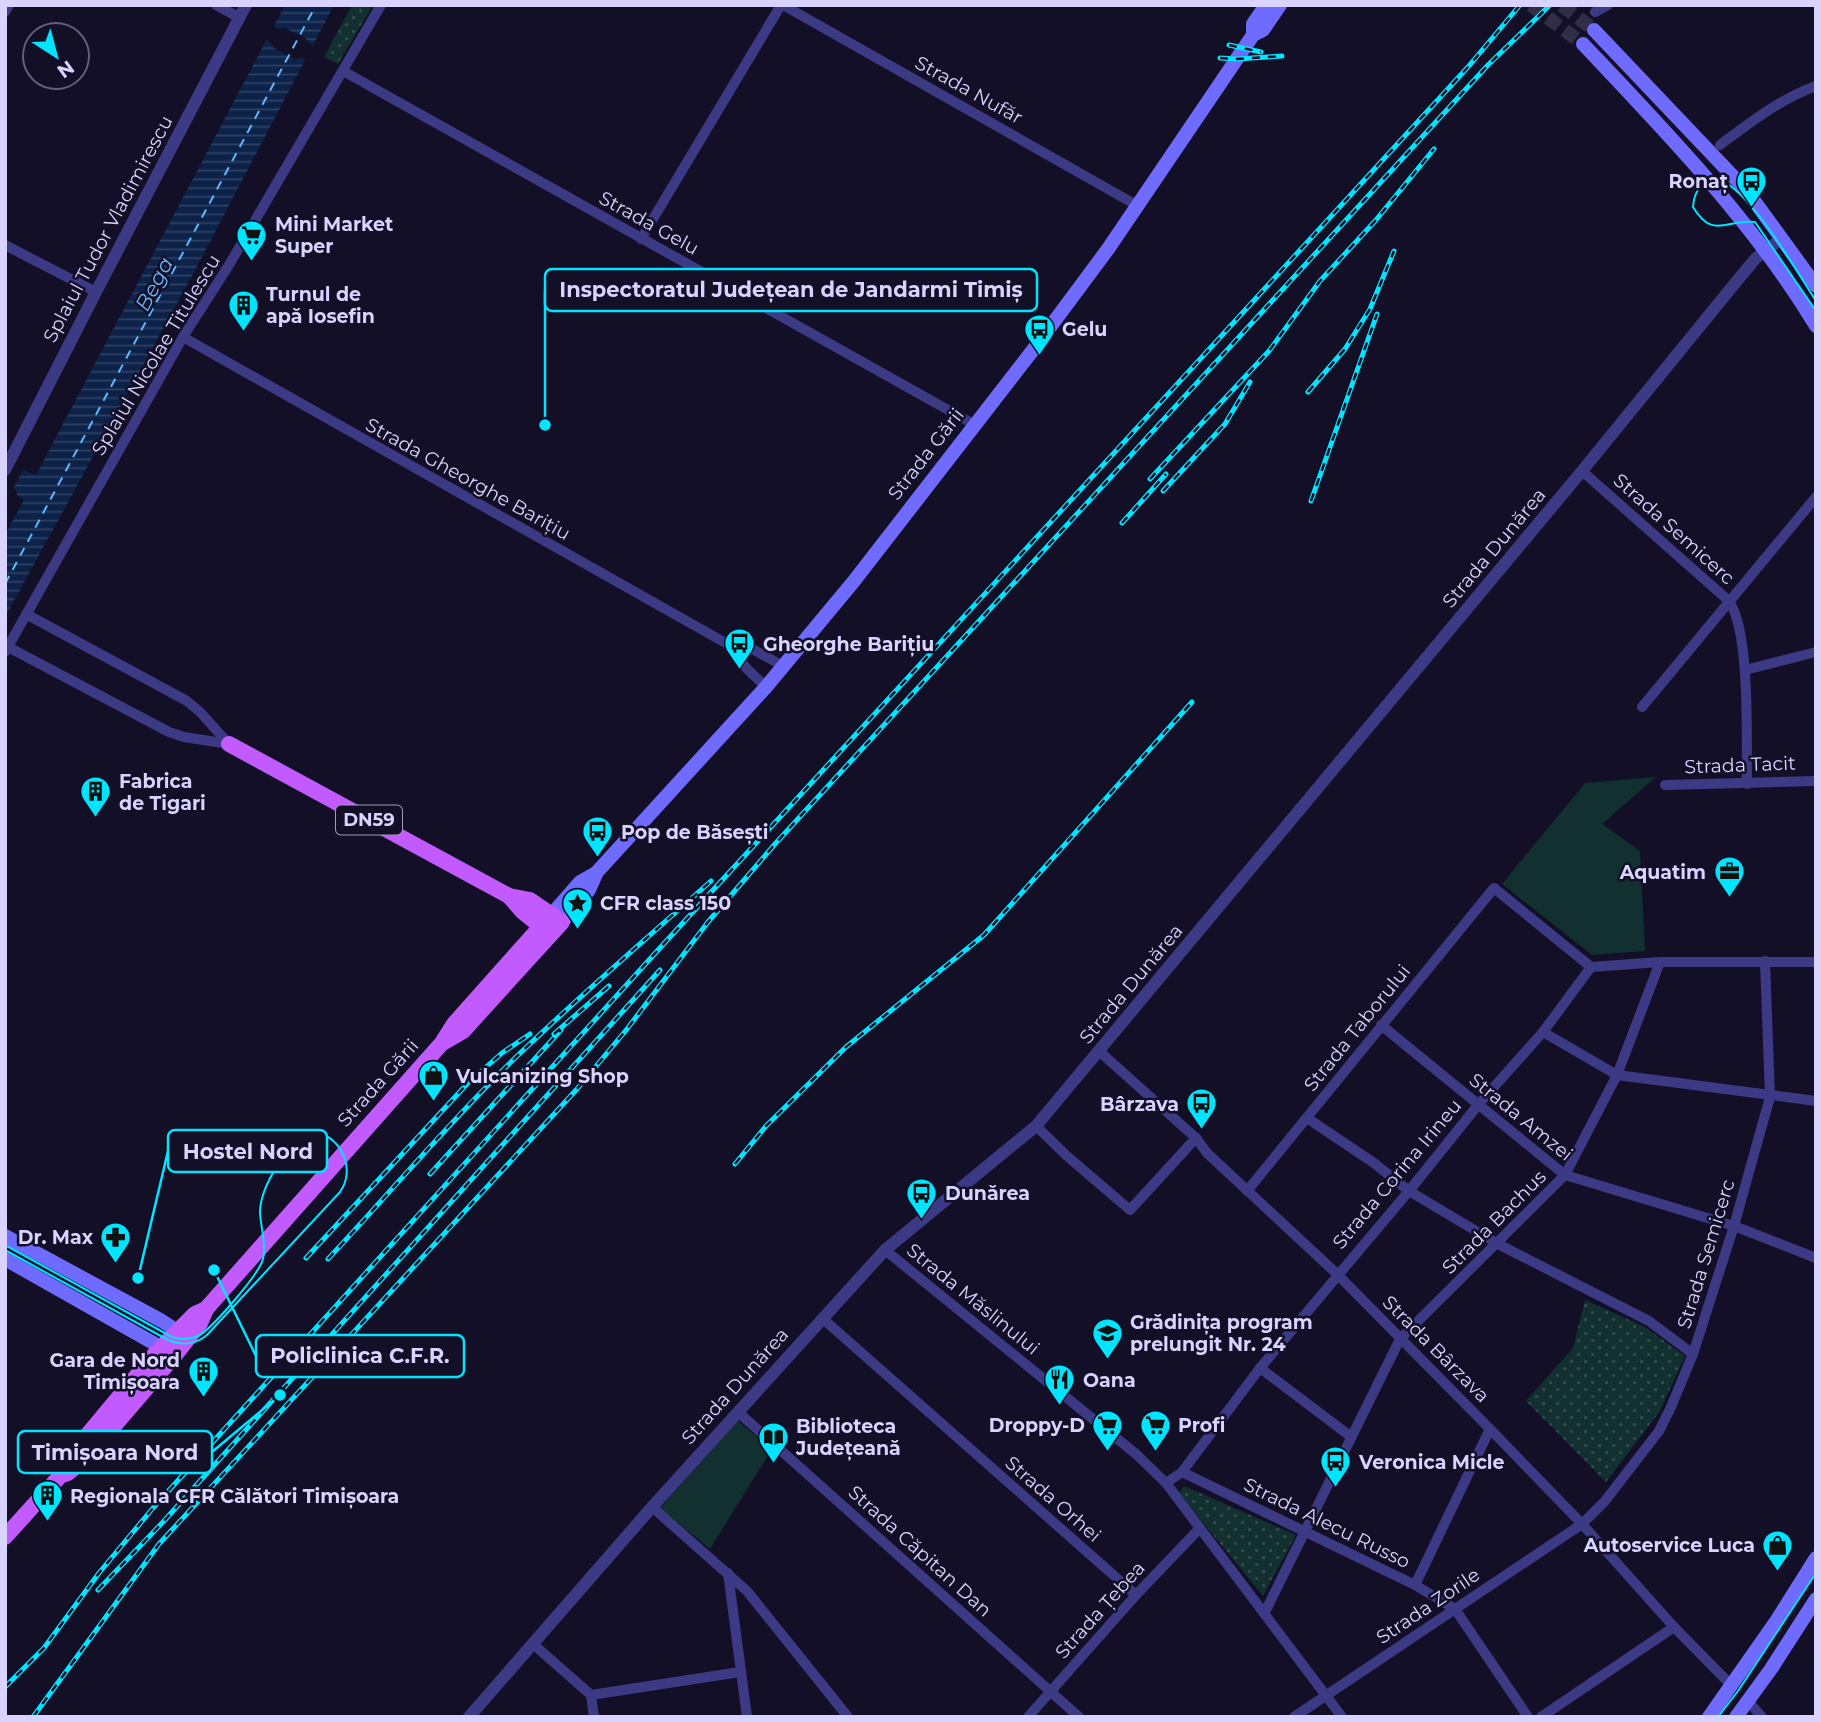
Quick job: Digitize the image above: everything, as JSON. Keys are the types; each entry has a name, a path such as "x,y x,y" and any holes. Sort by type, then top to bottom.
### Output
{"main road":[{"name":"Strada Gării","path":"1253,35 1253,24 1266,5"},
{"name":"Strada Gării","path":"5,1537 61,1475 68,1474 83,1452 183,1335 195,1314 206,1309 442,1043 454,1024 557,918 589,890 597,872 766,687 854,581 1061,313 1138,206 1253,35 1263,30 1280,5"},
{"path":"1594,30 1715,149 1816,286"},
{"path":"1583,44 1697,165 1766,249 1816,326"},
{"name":"DN59","path":"229,744 509,895 530,900 557,918"},
{"name":"DN59","path":"509,895 522,911 545,931"},
{"path":"5,1236 183,1335"},
{"path":"5,1259 168,1351"},
{"path":"1709,1717 1777,1620 1816,1558"},
{"path":"1736,1717 1816,1600"}],"street":[{"path":"5,12 9,5"},
{"path":"216,5 240,18"},
{"name":"Splaiul Tudor Vladimirescu","path":"5,470 246,5"},
{"name":"Splaiul Nicolae Titulescu","path":"7,649 183,337 229,265 381,5"},
{"path":"641,239 782,5"},
{"name":"Strada Nufăr","path":"782,5 1138,206"},
{"path":"1595,12 1608,5"},
{"name":"Strada Gelu","path":"343,71 975,425"},
{"path":"1715,149 1764,112 1785,99 1816,86"},
{"name":"Strada Dunărea","path":"469,1717 652,1507 885,1250 1036,1126 1582,471 1736,282 1766,249 1782,238"},
{"path":"5,245 96,292"},
{"name":"Strada Gheorghe Barițiu","path":"183,337 738,650"},
{"name":"Strada Semicerc","path":"1582,471 1729,601 1737,613 1745,670 1748,784"},
{"path":"1642,707 1816,497"},
{"path":"26,614 187,701 229,744"},
{"name":"Strada Gheorghe Barițiu","path":"738,650 747,646 783,666"},
{"path":"7,649 169,732 229,744"},
{"name":"Strada Gheorghe Barițiu","path":"738,650 737,655 741,662 766,687"},
{"path":"1745,670 1816,652"},
{"name":"Strada Tacit","path":"1665,785 1816,781"},
{"name":"Strada Taborului","path":"1247,1191 1494,888 1591,967"},
{"name":"Strada Semicerc","path":"1581,1524 1605,1501 1658,1432 1693,1354 1734,1226 1770,1097 1765,961"},
{"path":"1591,967 1660,962 1816,962"},
{"name":"Strada Bachus","path":"1265,1612 1400,1339 1565,1175 1617,1074 1660,962"},
{"name":"Strada Corina Irineu","path":"1182,1472 1260,1368 1542,1032 1591,967"},
{"name":"Strada Amzei","path":"1381,1025 1565,1175 1734,1226 1816,1258"},
{"path":"1542,1032 1617,1074 1770,1097 1816,1101"},
{"name":"Strada Bârzava","path":"1100,1052 1196,1138 1207,1153 1337,1274 1490,1429 1732,1686"},
{"path":"1307,1118 1374,1163 1409,1191 1498,1244 1649,1321 1693,1354"},
{"path":"1036,1126 1130,1210 1196,1138"},
{"name":"Strada Măslinului","path":"885,1250 1136,1454 1166,1483 1342,1717"},
{"name":"Strada Orhei","path":"822,1318 1136,1595"},
{"path":"1260,1368 1350,1436"},
{"name":"Strada Căpitan Dan","path":"738,1412 1079,1717"},
{"path":"1415,1585 1490,1429"},
{"path":"1166,1483 1182,1472"},
{"name":"Strada Alecu Russo","path":"1182,1472 1415,1585 1455,1609"},
{"path":"652,1507 747,1591 848,1717"},
{"name":"Strada Zorile","path":"1294,1717 1581,1524"},
{"name":"Strada Țebea","path":"1028,1717 1136,1595 1199,1529"},
{"path":"728,1573 747,1717"},
{"path":"1455,1609 1528,1717"},
{"path":"1541,1717 1674,1627"},
{"path":"533,1644 591,1695 594,1717"},
{"path":"591,1695 740,1672"},
{"path":"1748,1701 1762,1717"}],"green space":[{"path":"352,5 373,5 338,64 324,57"},
{"path":"1656,777 1602,824 1640,851 1645,951 1592,955 1502,884 1585,783"},
{"path":"1585,1300 1645,1327 1685,1356 1660,1411 1606,1482 1526,1401 1573,1348"},
{"path":"738,1421 772,1449 710,1549 660,1508"},
{"path":"1184,1486 1296,1535 1263,1596 1179,1493"}],"water":[{"name":"Bega","path":"285,5 334,5 192,276 5,617 5,535 24,500 18,496 14,487 23,470 36,475"}],"pier":[{"path":"271,25 277,29 285,28 305,38 315,48 308,61 303,58 294,59 264,39"}],"ferry route":[{"path":"5,584 316,5"}],"tunnel":[{"path":"1531,5 1583,44"},
{"path":"1562,5 1594,30"}],"tram line":[{"path":"1816,301 1773,234 1745,199 1721,181 1711,181 1699,188 1693,207 1700,217 1707,223 1721,226 1755,222 1816,311"},
{"path":"5,1245 172,1337 191,1338 205,1331 224,1313 260,1266 264,1247 260,1217 262,1201 270,1178 293,1145 310,1132 321,1134 337,1145 346,1163 345,1183 340,1192 207,1335 193,1343 168,1340 5,1250"},
{"path":"1718,1717 1816,1573"}],"railway":[{"path":"5,1687 44,1648 99,1573 153,1508 659,949 1468,67 1520,5"},
{"path":"33,1717 159,1544 577,1089 627,1029 708,922 775,844 1488,65 1550,5"},
{"path":"1229,45 1261,52"},
{"path":"1220,58 1282,56"},
{"path":"1150,479 1269,351 1320,281 1376,220 1434,149"},
{"path":"1308,392 1345,349 1370,309 1394,251"},
{"path":"1311,501 1377,314"},
{"path":"1163,491 1225,424 1250,382"},
{"path":"1122,523 1166,474"},
{"path":"735,1164 766,1126 846,1047 984,935 1192,702"},
{"path":"328,1259 442,1133 513,1060 711,881"},
{"path":"98,1590 163,1522 660,970"},
{"path":"554,1034 609,986"},
{"path":"430,1174 561,1030"},
{"path":"306,1258 468,1083 502,1053 530,1034"}],"place":[{"name":"Ronaț","path":"1751,208"},
{"name":"Mini Market Super","path":"252,262"},
{"name":"Turnul de apă Iosefin","path":"243,332"},
{"name":"Gelu","path":"1039,356"},
{"name":"Inspectoratul Județean de Jandarmi Timiș","path":"545,425"},
{"name":"Gheorghe Barițiu","path":"740,671"},
{"name":"Fabrica de Tigari","path":"96,819"},
{"name":"Pop de Băsești","path":"598,859"},
{"name":"Aquatim","path":"1729,899"},
{"name":"CFR class 150","path":"577,930"},
{"name":"Vulcanizing Shop","path":"433,1103"},
{"name":"Bârzava","path":"1202,1131"},
{"name":"Dunărea","path":"922,1220"},
{"name":"Dr. Max","path":"116,1264"},
{"name":"Policlinica C.F.R.","path":"214,1270"},
{"name":"Hostel Nord","path":"138,1278"},
{"name":"Grădinița program prelungit Nr. 24","path":"1107,1360"},
{"name":"Timișoara Nord","path":"280,1395"},
{"name":"Gara de Nord Timișoara","path":"203,1398"},
{"name":"Oana","path":"1060,1407"},
{"name":"Droppy-D","path":"1108,1452"},
{"name":"Profi","path":"1155,1452"},
{"name":"Biblioteca Județeană","path":"773,1464"},
{"name":"Veronica Micle","path":"1336,1489"},
{"name":"Regionala CFR Călători Timișoara","path":"47,1523"},
{"name":"Autoservice Luca","path":"1778,1572"}]}
